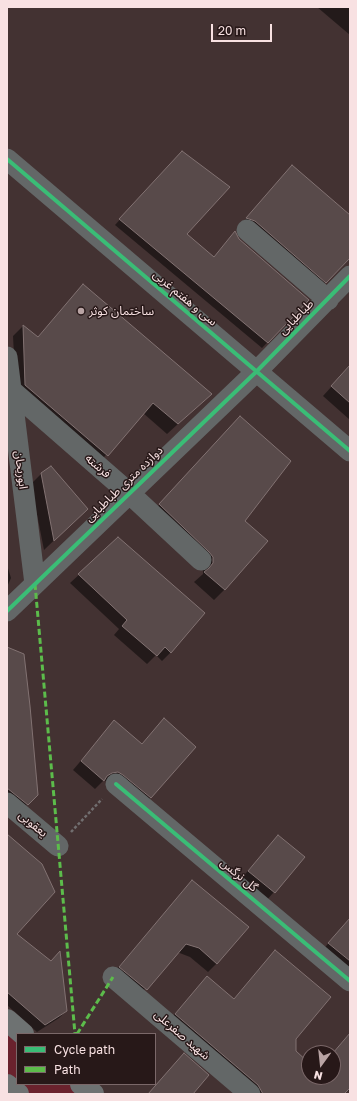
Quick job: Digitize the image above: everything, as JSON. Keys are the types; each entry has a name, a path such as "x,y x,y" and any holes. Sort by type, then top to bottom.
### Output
{"main road":[{"path":"7,1020 22,1033"},
{"path":"7,1085 18,1094"},
{"path":"82,1085 93,1094"}],"street":[{"name":"سی و هفتم غربی","path":"7,159 350,451"},
{"path":"247,230 328,300"},
{"name":"طباطبایی","path":"256,372 350,276"},
{"name":"ابوریحان","path":"7,357 35,584"},
{"name":"دوازده متری طباطبایی","path":"7,611 256,372"},
{"name":"فرشته","path":"11,390 129,493 201,560"},
{"name":"گل نرگس","path":"116,784 350,982"},
{"name":"یعقوبی","path":"7,803 58,846"},
{"name":"شهید صفرعلی","path":"113,977 250,1094"}],"path":[{"path":"58,846 116,784"}],"shaded area":[{"path":"7,1029 16,1037 16,1085 73,1085 83,1094 26,1094 7,1078"}],"building":[{"path":"182,151 230,187 187,234 214,257 235,231 239,239 309,300 268,343 119,219"},
{"path":"292,165 350,215 350,258 326,283 255,221 246,218"},
{"path":"83,284 212,394 178,424 153,403 108,456 25,385 23,325 38,337"},
{"path":"350,365 350,403 331,386"},
{"path":"240,416 291,461 245,521 268,541 225,590 204,572 213,563 213,557 159,504"},
{"path":"51,466 88,509 54,541 41,473"},
{"path":"118,537 205,613 171,653 165,647 157,656 122,626 127,620 78,574"},
{"path":"7,647 24,654 38,795 28,805 7,788"},
{"path":"164,718 196,747 151,798 118,772 107,776 104,781 81,761 114,720 142,744"},
{"path":"7,834 42,864 55,892 17,934 51,961 60,951 67,1011 45,1025 7,992"},
{"path":"278,835 305,857 275,893 248,871"},
{"path":"192,880 249,927 217,964 199,948 186,944 147,990 119,967"},
{"path":"350,918 350,961 328,943"},
{"path":"275,950 331,997 296,1039 296,1051 301,1056 301,1085 341,1085 340,1045 350,1033 350,1088 344,1094 263,1094 258,1085 175,1014 207,976 234,999"},
{"path":"184,1053 209,1075 193,1094 148,1094"}],"marked path":[{"path":"35,584 75,1033"},
{"path":"78,1033 113,977"}],"cycle path":[{"path":"7,159 350,451"},
{"path":"7,611 256,372 350,276"},
{"path":"116,784 350,981"}],"place":[{"name":"ساختمان کوثر","path":"81,311"}]}
